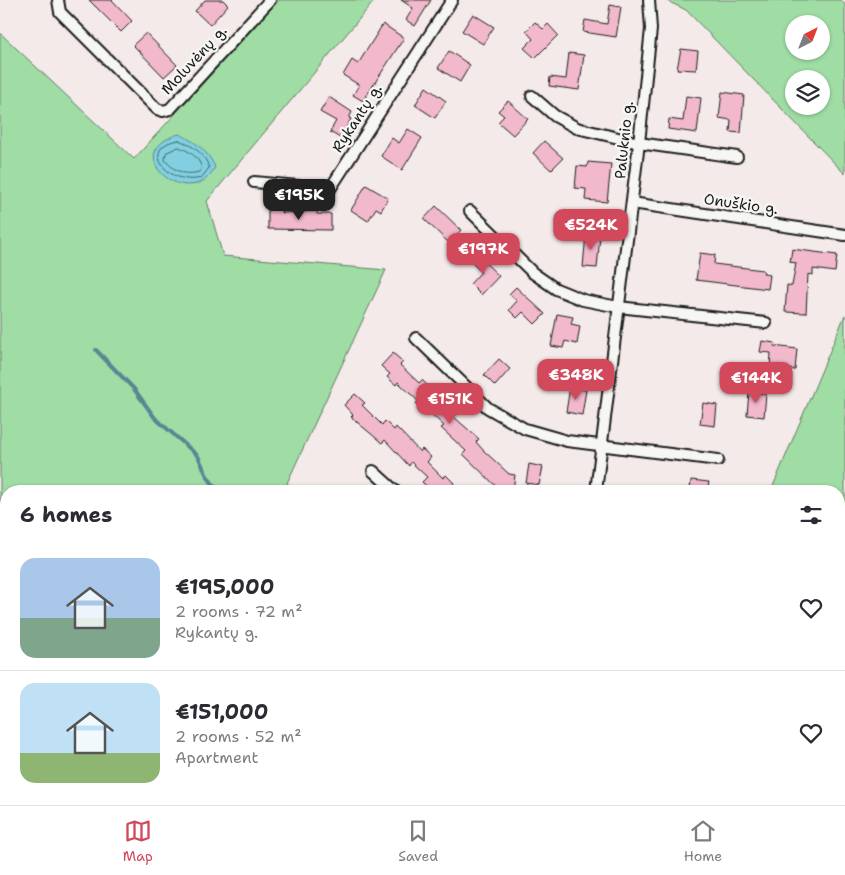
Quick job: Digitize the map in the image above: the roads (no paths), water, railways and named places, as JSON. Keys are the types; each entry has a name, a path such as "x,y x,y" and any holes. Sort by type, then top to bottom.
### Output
{"street":[{"name":"Moluvėnų g.","path":"58,0 60,12 157,109 163,111 170,109 270,0"},
{"name":"Rykantų g.","path":"254,182 330,189 452,0"},
{"name":"Paluknio g.","path":"597,485 639,143 650,29 649,0"},
{"path":"532,96 555,116 576,128 639,143 736,157"},
{"name":"Onuškio g.","path":"632,204 845,235"},
{"path":"470,211 533,273 556,289 583,300 618,307 766,323"},
{"path":"416,338 488,408 525,429 567,440 718,460"},
{"path":"373,471 388,485"}],"water":[{"path":"179,134 200,147 215,167 204,180 191,185 177,183 164,176 156,166 154,154 161,143"}],"waterway":[{"path":"96,350 134,389 155,418 198,456 207,476 214,485"}]}
